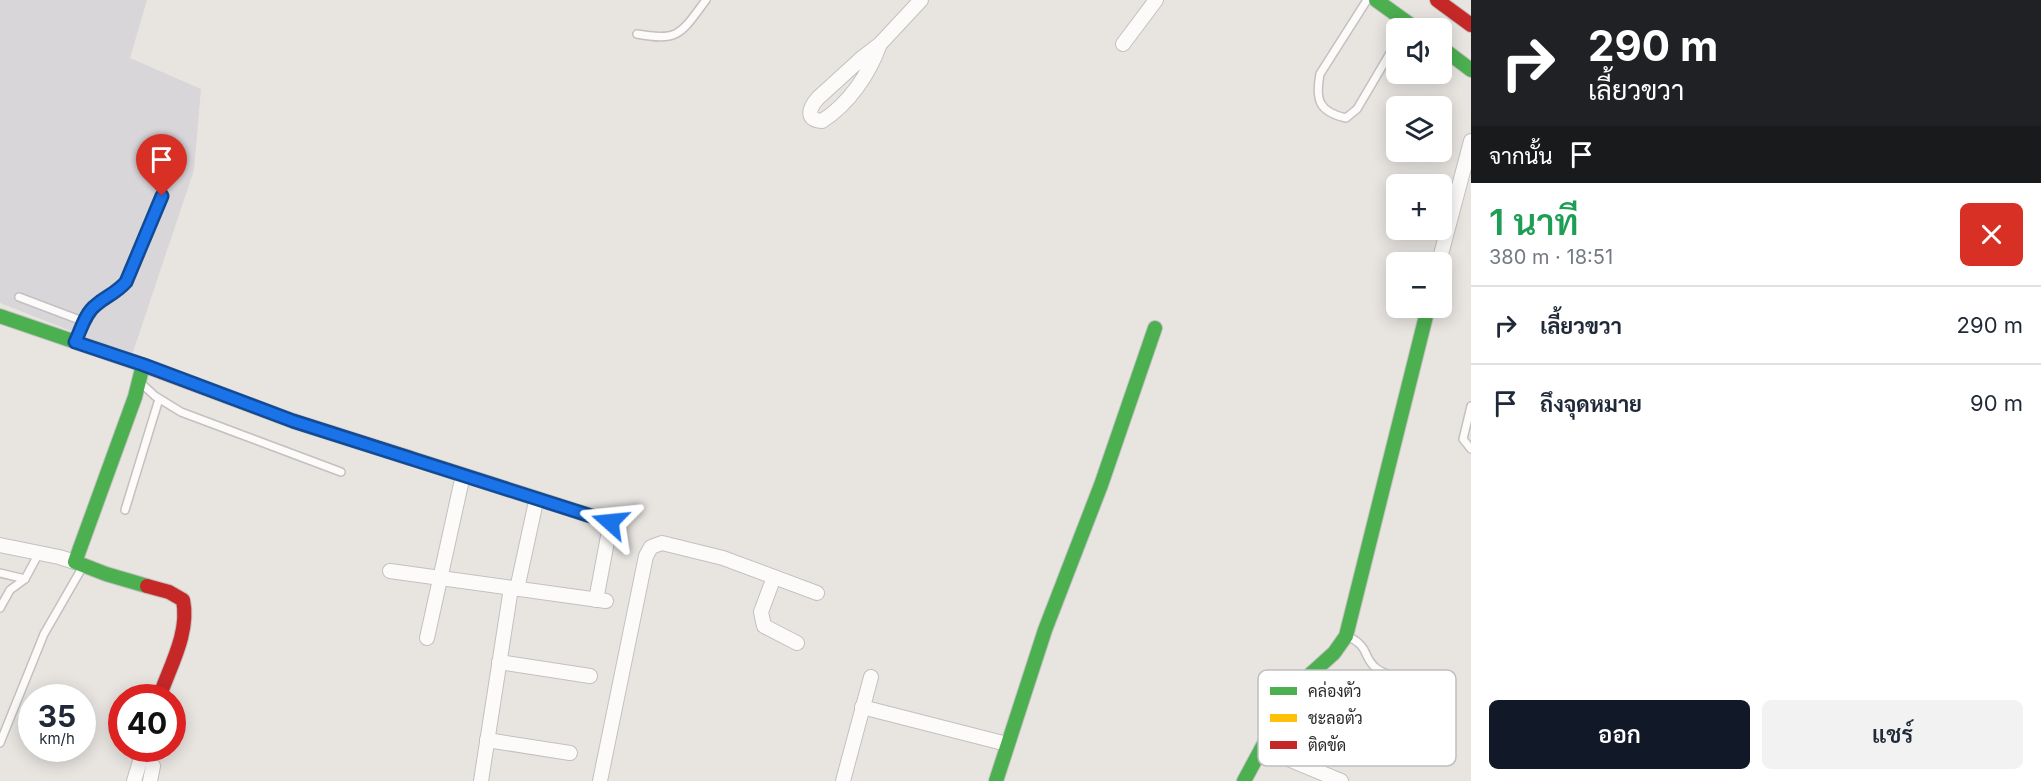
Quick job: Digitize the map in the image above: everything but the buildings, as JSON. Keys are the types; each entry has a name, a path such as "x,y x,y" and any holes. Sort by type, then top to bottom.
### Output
{"street":[{"path":"880,45 874,62 864,78 839,108 822,121 816,121 810,116 811,105 863,57 880,45 921,0"},
{"path":"1124,44 1156,0"},
{"path":"1377,0 1399,18"},
{"path":"1437,0 1471,25"},
{"path":"1452,56 1471,70"},
{"path":"1442,252 1471,141"},
{"path":"0,316 144,365 293,421 610,527 601,601 390,571"},
{"path":"1315,670 1333,657 1346,636 1426,318"},
{"path":"996,781 1006,744 1045,630 1101,485 1155,328"},
{"path":"79,564 144,365"},
{"path":"427,638 461,483"},
{"path":"481,781 499,663 534,506"},
{"path":"600,781 646,556 651,547 662,543 723,558 817,593"},
{"path":"0,545 59,556 106,574 169,592 183,600 186,613 183,629 164,684"},
{"path":"774,577 761,612 764,626 797,643"},
{"path":"499,663 590,676"},
{"path":"843,781 871,677"},
{"path":"862,707 1006,744"},
{"path":"487,740 570,753"},
{"path":"1244,781 1258,755"},
{"path":"135,781 140,762"},
{"path":"150,781 153,766"},
{"path":"1305,766 1341,781"}],"lane":[{"path":"637,34 667,38 676,35 706,0"},
{"path":"1367,0 1320,74 1317,87 1318,100 1322,107 1336,116 1346,118 1358,109 1386,60"},
{"path":"75,342 89,311 97,303 117,292 126,282 162,196"},
{"path":"19,297 85,322"},
{"path":"140,383 159,399 191,416 341,472"},
{"path":"125,510 159,399"},
{"path":"1471,406 1462,439 1471,449"},
{"path":"0,608 10,590 25,579 39,553"},
{"path":"0,743 44,634 79,564"},
{"path":"0,573 25,579"},
{"path":"1346,636 1358,641 1370,661 1379,670"}],"shaded area":[{"path":"0,0 147,0 130,58 201,89 194,170 132,355 0,303"}],"traffic: fast":[{"path":"1376,0 1401,18"},
{"path":"1452,56 1471,70"},
{"path":"0,316 143,365 135,397 75,562 147,586"},
{"path":"1315,670 1334,653 1346,636 1426,318"},
{"path":"996,781 1045,630 1101,485 1155,328"},
{"path":"1244,781 1258,755"}],"traffic: slow":[{"path":"410,458 610,522"}],"traffic: jam":[{"path":"1437,0 1471,25"},
{"path":"143,365 293,421 410,458"},
{"path":"147,586 169,592 183,600 184,625 164,684"}],"route":[{"path":"162,196 126,282 117,292 97,303 89,311 75,342 144,365 293,421 610,522"}]}
